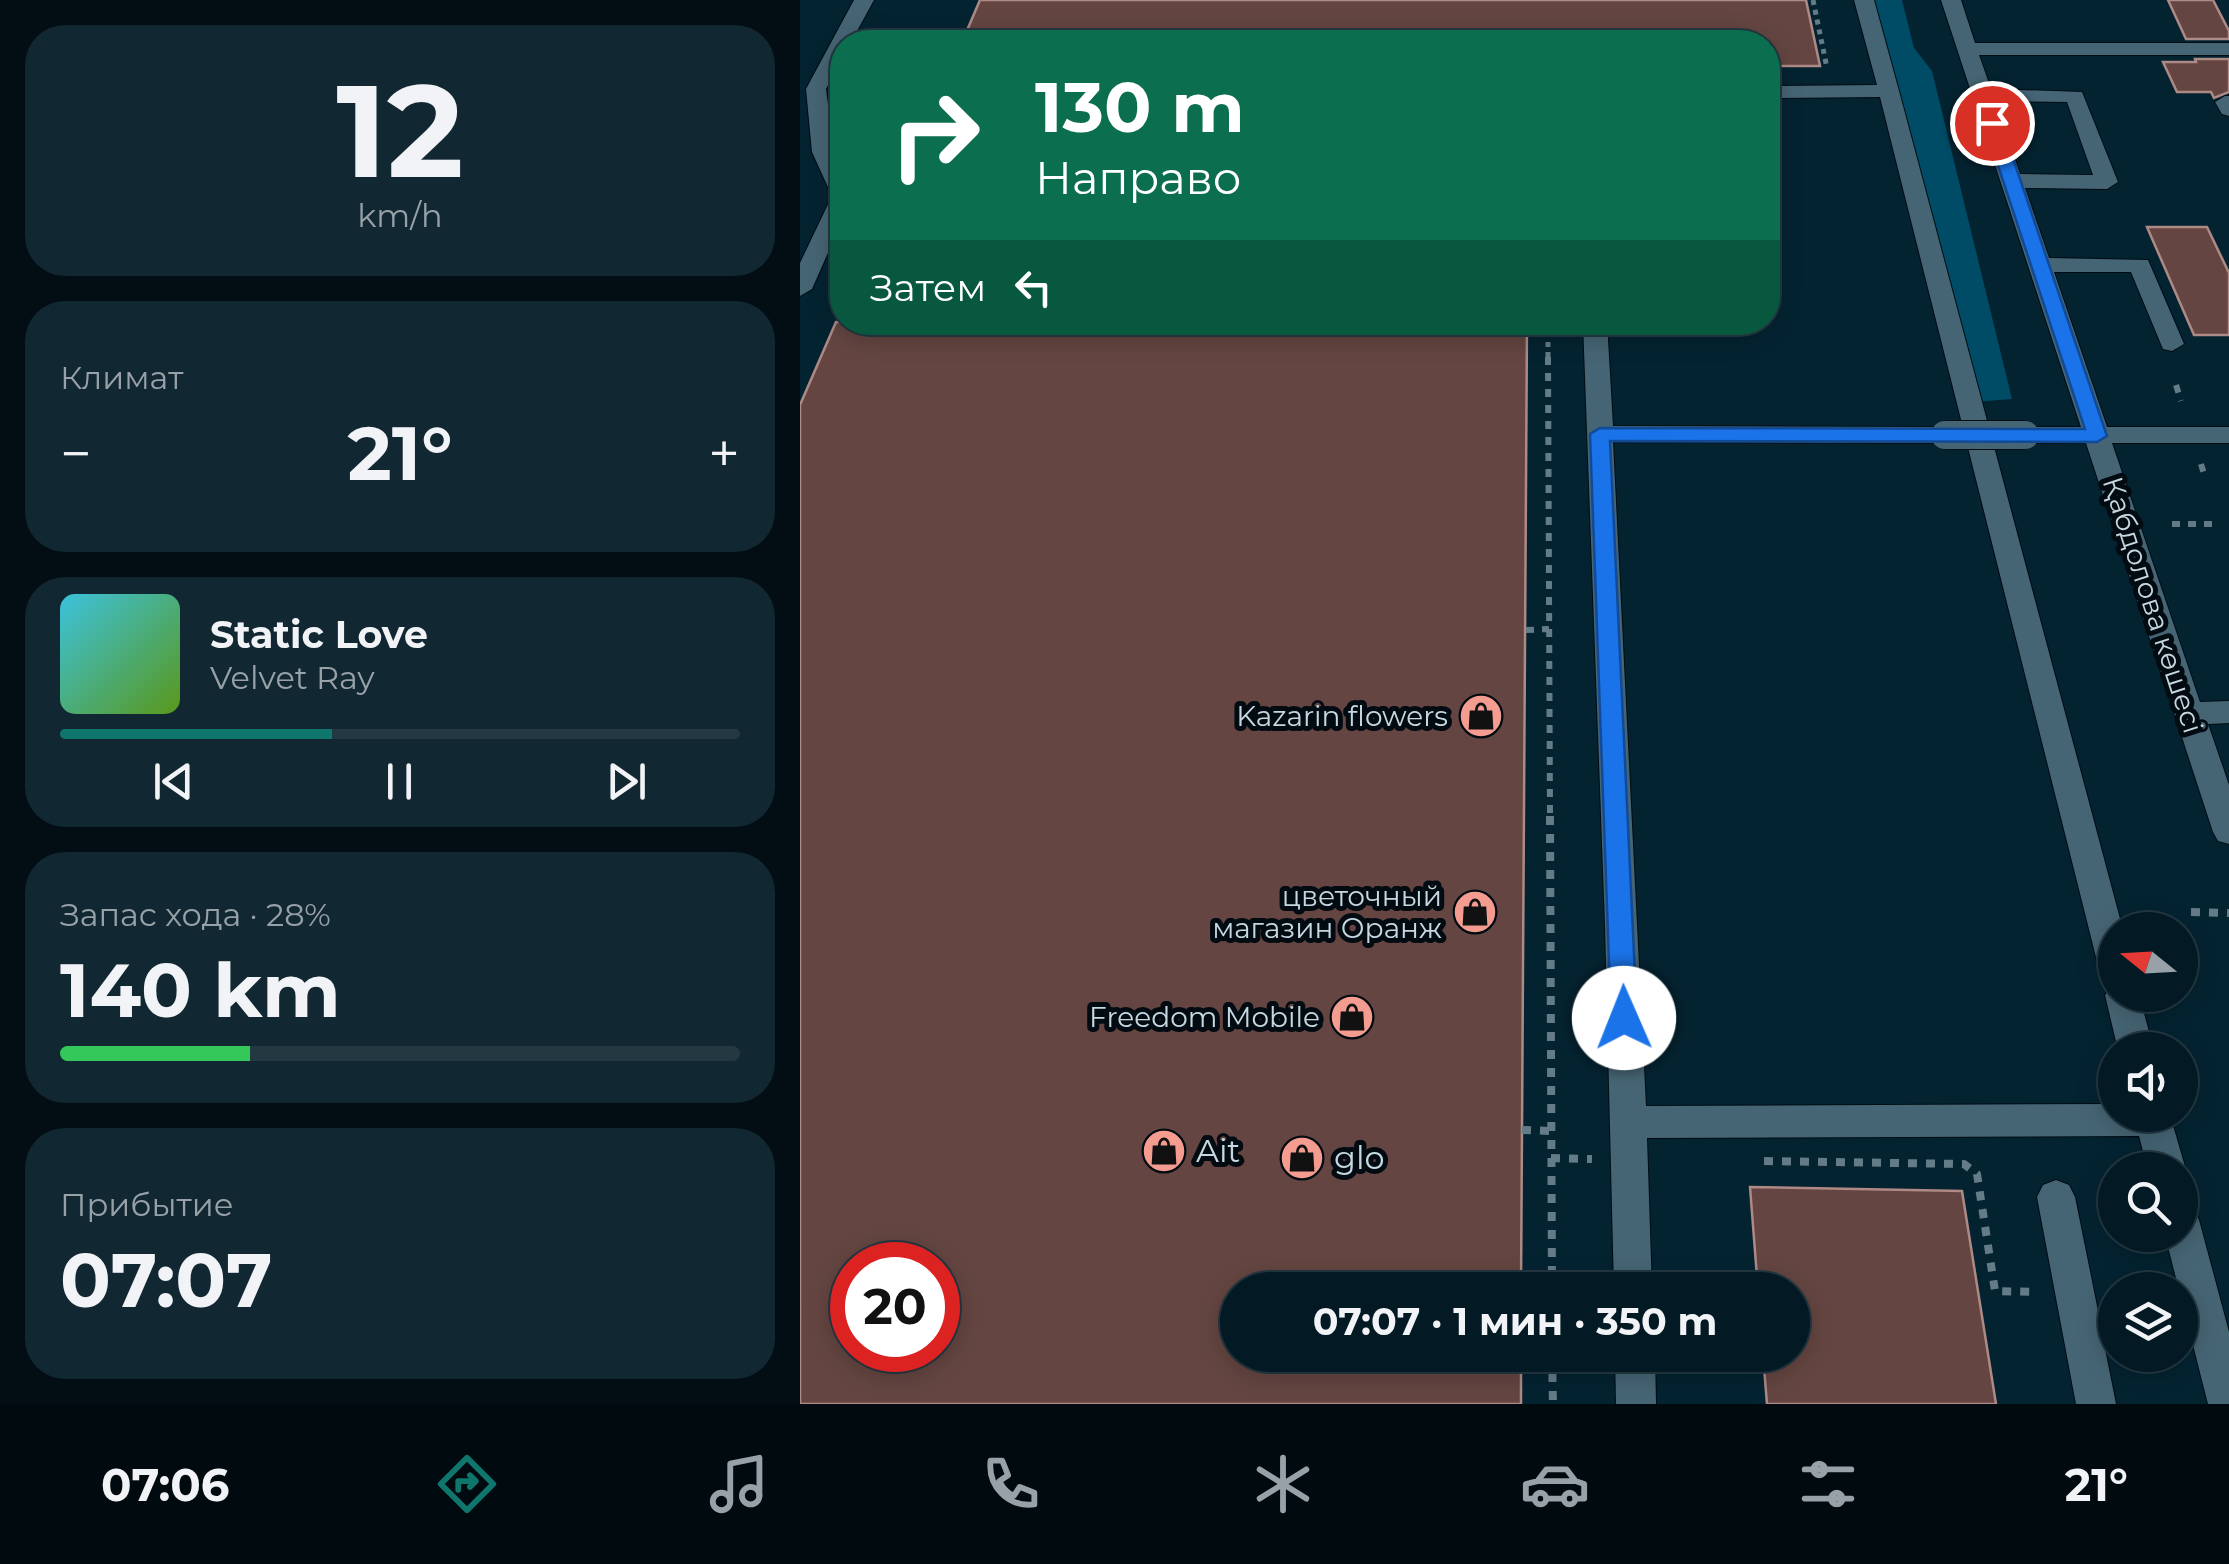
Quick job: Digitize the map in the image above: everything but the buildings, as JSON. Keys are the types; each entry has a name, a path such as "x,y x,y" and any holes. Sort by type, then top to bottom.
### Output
{"street":[{"path":"848,30 864,0"},
{"path":"1864,0 2101,912"},
{"name":"Қабдолова көшесі","path":"1952,0 2229,832"},
{"path":"1968,49 2229,49"},
{"path":"830,63 816,89 823,152 830,168"},
{"path":"1780,92 1890,91"},
{"path":"1983,94 2075,96 2106,182 2012,180"},
{"path":"2229,102 2225,102 2229,110"},
{"path":"800,289 830,223"},
{"path":"2040,266 2140,265 2172,344"},
{"path":"1596,335 1633,1272"},
{"path":"1600,434 2229,436"},
{"path":"2189,713 2229,712"},
{"path":"1629,1122 2098,1118"},
{"path":"2056,1197 2090,1318 2096,1404"},
{"path":"2198,1339 2228,1404"},
{"path":"1635,1372 1636,1404"}],"path":[{"path":"1812,69 1828,69 1813,0"},
{"path":"1548,335 1552,1272"},
{"path":"2176,385 2181,401"},
{"path":"2200,464 2204,474"},
{"path":"2172,524 2216,524"},
{"path":"1526,630 1549,629"},
{"path":"2198,912 2229,913"},
{"path":"1522,1130 1551,1130"},
{"path":"1551,1158 1630,1159"},
{"path":"1756,1161 1964,1164 1977,1174 1995,1291 2090,1318"},
{"path":"1552,1372 1553,1404"}],"shaded area":[{"path":"1872,0 1902,0 1914,48 1932,71 2012,399 1973,402"}],"place":[{"name":"Kazarin flowers","path":"1481,716"},
{"name":"цветочный магазин Оранж","path":"1475,912"},
{"name":"Freedom Mobile","path":"1352,1017"},
{"name":"Ait","path":"1164,1151"},
{"name":"glo","path":"1302,1158"}],"route":[{"path":"1624,1018 1600,434 2097,436 1992,123"}]}
